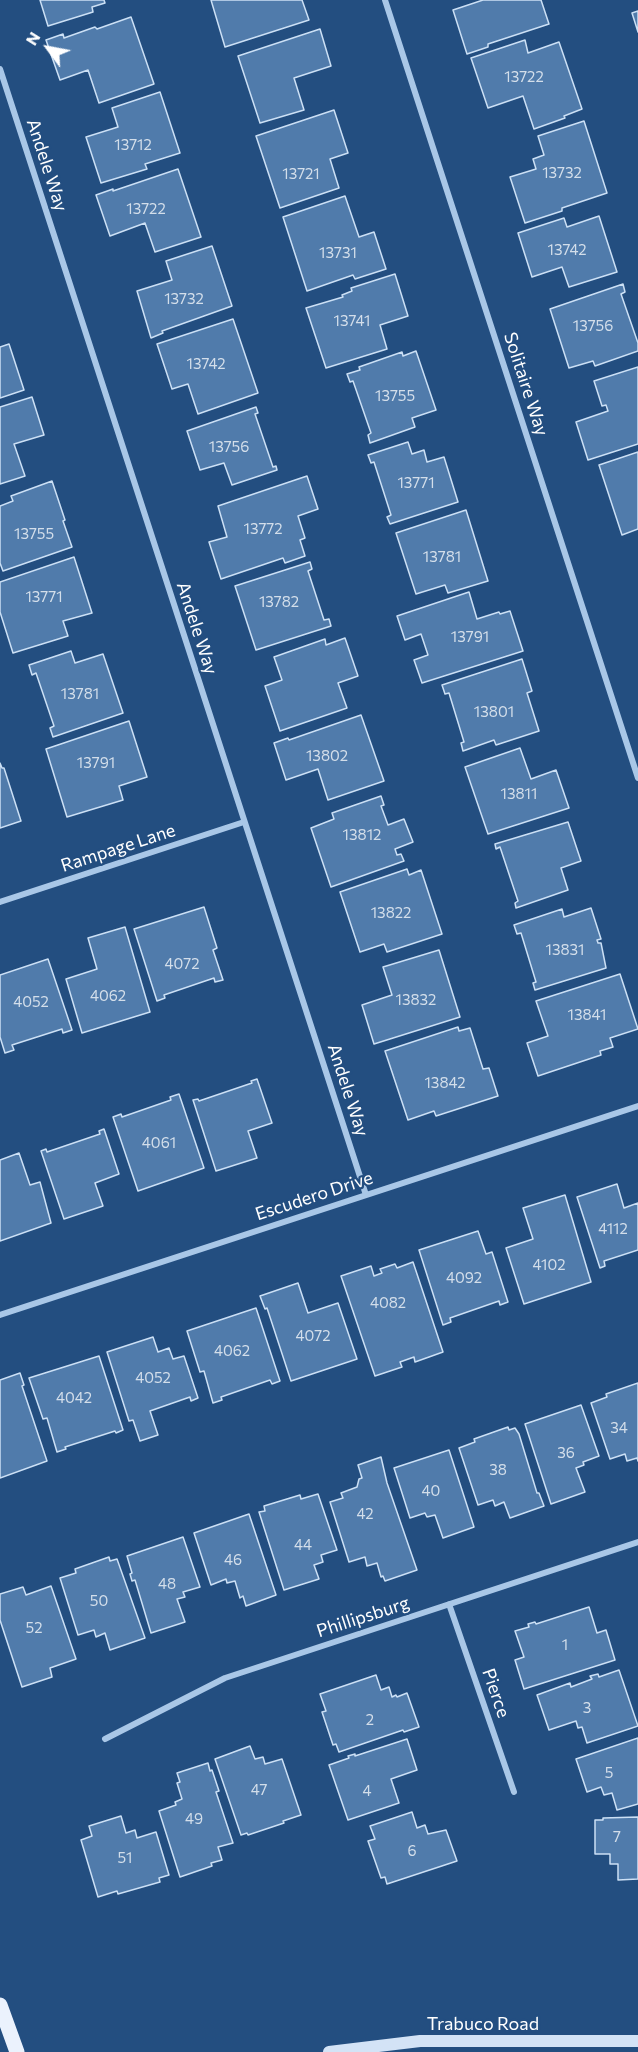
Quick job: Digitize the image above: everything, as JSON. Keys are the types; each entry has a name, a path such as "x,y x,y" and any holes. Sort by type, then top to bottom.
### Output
{"main road":[{"path":"0,2005 17,2052"},
{"name":"Trabuco Road","path":"329,2052 420,2041 638,2041"}],"street":[{"name":"Solitaire Way","path":"385,0 638,778"},
{"name":"Andele Way","path":"0,69 366,1195"},
{"name":"Rampage Lane","path":"0,902 244,822"},
{"name":"Escudero Drive","path":"0,1315 638,1106"},
{"name":"Phillipsburg","path":"105,1739 225,1678 638,1542"},
{"name":"Pierce","path":"449,1604 514,1792"}],"building":[{"path":"40,0 104,0 105,3 92,7 93,12 48,26"},
{"path":"211,0 302,0 309,20 225,47"},
{"path":"483,0 541,0 549,24 488,44 488,47 467,54 453,10"},
{"path":"638,11 638,32 632,13"},
{"path":"131,17 154,84 99,103 88,70 60,80 46,40 63,34 64,38"},
{"path":"320,29 331,66 294,78 304,110 260,123 238,56"},
{"path":"525,40 528,53 559,42 582,109 534,129 523,96 488,108 471,58"},
{"path":"160,92 180,153 145,164 147,169 101,183 86,137 118,127 112,108"},
{"path":"334,110 348,153 330,159 339,188 280,208 256,136"},
{"path":"584,121 607,193 525,223 510,177 536,169 533,159 544,155 538,136"},
{"path":"178,169 201,237 155,252 145,223 110,236 96,195"},
{"path":"345,196 359,237 374,232 386,269 355,279 353,275 307,291 283,217"},
{"path":"599,216 617,272 569,287 562,267 532,277 518,233 564,218 567,227"},
{"path":"212,246 232,306 162,331 163,333 151,338 137,291 172,280 166,261"},
{"path":"395,274 408,316 380,325 387,349 326,368 306,308 343,297 342,295 352,291 351,288"},
{"path":"623,284 625,292 621,294 638,343 638,351 595,366 593,361 569,368 550,309"},
{"path":"233,319 258,393 198,414 188,384 172,389 157,344"},
{"path":"9,344 24,390 0,398 0,347"},
{"path":"416,351 436,410 412,418 415,427 370,443 368,435 371,433 353,381 350,382 347,374 360,370 359,367 402,352 403,356"},
{"path":"638,367 638,444 588,460 576,422 608,411 606,405 602,406 594,381"},
{"path":"32,397 44,435 14,444 25,476 0,484 0,407"},
{"path":"256,407 258,413 255,414 273,467 276,466 277,470 232,485 224,463 200,470 187,431"},
{"path":"408,442 412,454 424,450 427,462 444,457 458,502 390,524 387,517 391,515 374,462 371,463 368,455"},
{"path":"638,452 638,529 622,535 599,465"},
{"path":"307,476 318,509 298,516 305,538 300,540 305,556 285,563 283,558 221,579 209,542 227,537 218,506"},
{"path":"52,481 72,547 3,571 0,563 0,506 13,501 11,496"},
{"path":"466,510 488,581 448,593 445,585 416,594 396,533"},
{"path":"74,557 92,613 63,621 68,636 13,653 0,612 0,582"},
{"path":"310,562 312,569 308,571 324,620 329,619 331,626 256,650 235,586"},
{"path":"469,592 477,619 510,611 523,651 422,683 414,660 428,655 421,634 405,640 397,616"},
{"path":"345,638 358,676 338,683 347,708 280,731 265,686 282,680 274,657 325,639 326,645"},
{"path":"71,651 75,663 103,654 123,713 53,737 50,728 54,726 36,673 32,675 29,665"},
{"path":"522,659 532,691 527,693 539,731 496,745 494,740 463,751 461,743 464,742 449,693 445,694 442,685"},
{"path":"361,715 384,781 328,800 318,769 286,780 274,743"},
{"path":"129,721 147,777 119,786 123,800 67,817 46,749"},
{"path":"520,748 531,779 556,770 569,808 488,834 465,767"},
{"path":"0,763 4,768 21,821 0,828"},
{"path":"381,796 384,805 381,806 388,825 404,819 413,842 395,849 397,855 401,854 404,861 331,887 311,828 334,819 332,813"},
{"path":"568,822 581,861 561,868 568,890 516,908 515,903 518,901 500,847 496,849 495,844"},
{"path":"407,869 409,875 421,870 442,934 387,952 384,944 360,952 340,892"},
{"path":"204,907 217,948 213,950 223,980 215,982 214,978 164,995 165,998 157,1001 134,929"},
{"path":"591,908 601,939 597,940 601,943 606,968 535,990 533,983 536,982 521,933 517,934 514,925 562,909 564,917"},
{"path":"125,927 150,1012 82,1033 66,979 97,969 88,938"},
{"path":"439,950 460,1017 374,1044 362,1005 392,995 383,967"},
{"path":"48,959 72,1030 63,1033 62,1029 12,1045 14,1050 5,1053 0,1037 0,975"},
{"path":"620,974 638,1029 610,1038 613,1047 600,1051 601,1055 538,1076 527,1043 548,1036 536,1001"},
{"path":"458,1027 459,1031 470,1028 483,1069 489,1068 498,1096 436,1116 434,1111 408,1120 385,1051"},
{"path":"257,1079 272,1123 248,1131 257,1158 216,1171 193,1100 198,1099 199,1101 252,1083 251,1081"},
{"path":"179,1094 204,1168 138,1191 113,1117 121,1114 122,1117 171,1100 170,1097"},
{"path":"104,1129 119,1174 95,1183 103,1206 64,1219 41,1151 46,1149 47,1152 100,1134 99,1131"},
{"path":"19,1153 30,1185 40,1182 51,1223 0,1241 0,1160"},
{"path":"617,1184 624,1208 638,1203 638,1250 604,1261 605,1266 600,1268 577,1197"},
{"path":"565,1195 591,1282 524,1304 506,1248 533,1239 523,1208"},
{"path":"478,1231 486,1254 492,1252 508,1302 500,1305 499,1301 450,1318 451,1322 443,1325 419,1250"},
{"path":"413,1262 443,1352 415,1362 414,1357 400,1362 402,1367 375,1376 341,1276 371,1266 374,1276 382,1273 380,1269 395,1264 397,1268"},
{"path":"298,1283 308,1313 338,1303 357,1359 291,1381 267,1308 265,1309 260,1296"},
{"path":"256,1308 280,1381 272,1384 270,1380 221,1397 222,1400 213,1403 204,1371 200,1372 187,1331"},
{"path":"153,1337 158,1352 169,1348 173,1359 184,1356 198,1398 191,1401 190,1397 150,1411 158,1435 140,1441 133,1420 129,1421 107,1352"},
{"path":"99,1356 123,1430 65,1447 66,1449 57,1452 47,1418 43,1419 29,1378"},
{"path":"20,1373 24,1385 22,1386 47,1461 0,1478 0,1380"},
{"path":"638,1383 638,1461 637,1458 627,1461 625,1454 610,1459 591,1403 607,1397 606,1394"},
{"path":"581,1405 599,1456 583,1462 584,1465 576,1468 585,1492 551,1504 525,1424"},
{"path":"508,1427 509,1430 515,1428 519,1434 537,1493 544,1506 510,1518 504,1502 495,1506 493,1500 478,1505 459,1448 475,1442 474,1439"},
{"path":"449,1450 474,1527 443,1538 435,1515 427,1517 425,1513 410,1518 394,1468"},
{"path":"381,1457 387,1483 417,1570 385,1581 383,1576 381,1577 377,1563 367,1566 365,1557 349,1562 330,1502 343,1498 341,1493 357,1487 359,1479 362,1478 358,1465"},
{"path":"318,1494 337,1550 321,1555 323,1562 314,1565 319,1579 284,1590 259,1512 265,1511 264,1506 300,1495 301,1499"},
{"path":"249,1514 276,1595 246,1606 243,1596 240,1598 235,1581 227,1583 226,1579 211,1585 194,1533"},
{"path":"183,1537 200,1587 183,1592 185,1597 177,1599 185,1622 151,1633 135,1580 132,1581 127,1556"},
{"path":"109,1557 110,1561 117,1559 145,1638 110,1650 105,1633 96,1637 94,1630 78,1635 60,1578 76,1573 75,1569"},
{"path":"51,1586 76,1659 50,1668 52,1677 22,1687 0,1620 0,1594 23,1587 26,1595"},
{"path":"589,1607 597,1633 606,1630 615,1660 524,1689 515,1660 524,1657 515,1631 529,1627 528,1624 535,1622 536,1624"},
{"path":"619,1670 638,1726 587,1743 582,1727 578,1728 576,1721 549,1730 537,1695 570,1683 571,1687 592,1679 590,1676 598,1674 599,1677"},
{"path":"376,1675 381,1690 389,1687 392,1697 407,1693 419,1727 404,1732 403,1730 339,1752 336,1744 333,1745 322,1712 326,1711 320,1694"},
{"path":"638,1738 638,1804 617,1810 612,1793 604,1795 601,1787 587,1792 576,1759"},
{"path":"407,1739 417,1770 391,1779 399,1803 348,1820 329,1765 349,1758 348,1756 355,1754 355,1756"},
{"path":"250,1746 255,1759 263,1757 265,1764 282,1759 301,1815 248,1835 247,1833 241,1835 215,1759"},
{"path":"208,1763 219,1791 216,1792 233,1843 218,1847 222,1860 211,1863 212,1866 180,1877 159,1811 176,1805 175,1802 182,1799 177,1783 180,1782 177,1773"},
{"path":"412,1812 417,1828 425,1825 428,1834 446,1830 457,1861 387,1884 385,1877 381,1878 368,1841 375,1839 370,1826"},
{"path":"121,1816 126,1833 135,1830 137,1838 156,1832 169,1875 159,1878 160,1882 98,1897 81,1840 92,1836 89,1826"},
{"path":"638,1817 638,1879 618,1880 618,1864 610,1864 610,1854 595,1854 595,1820"}]}
